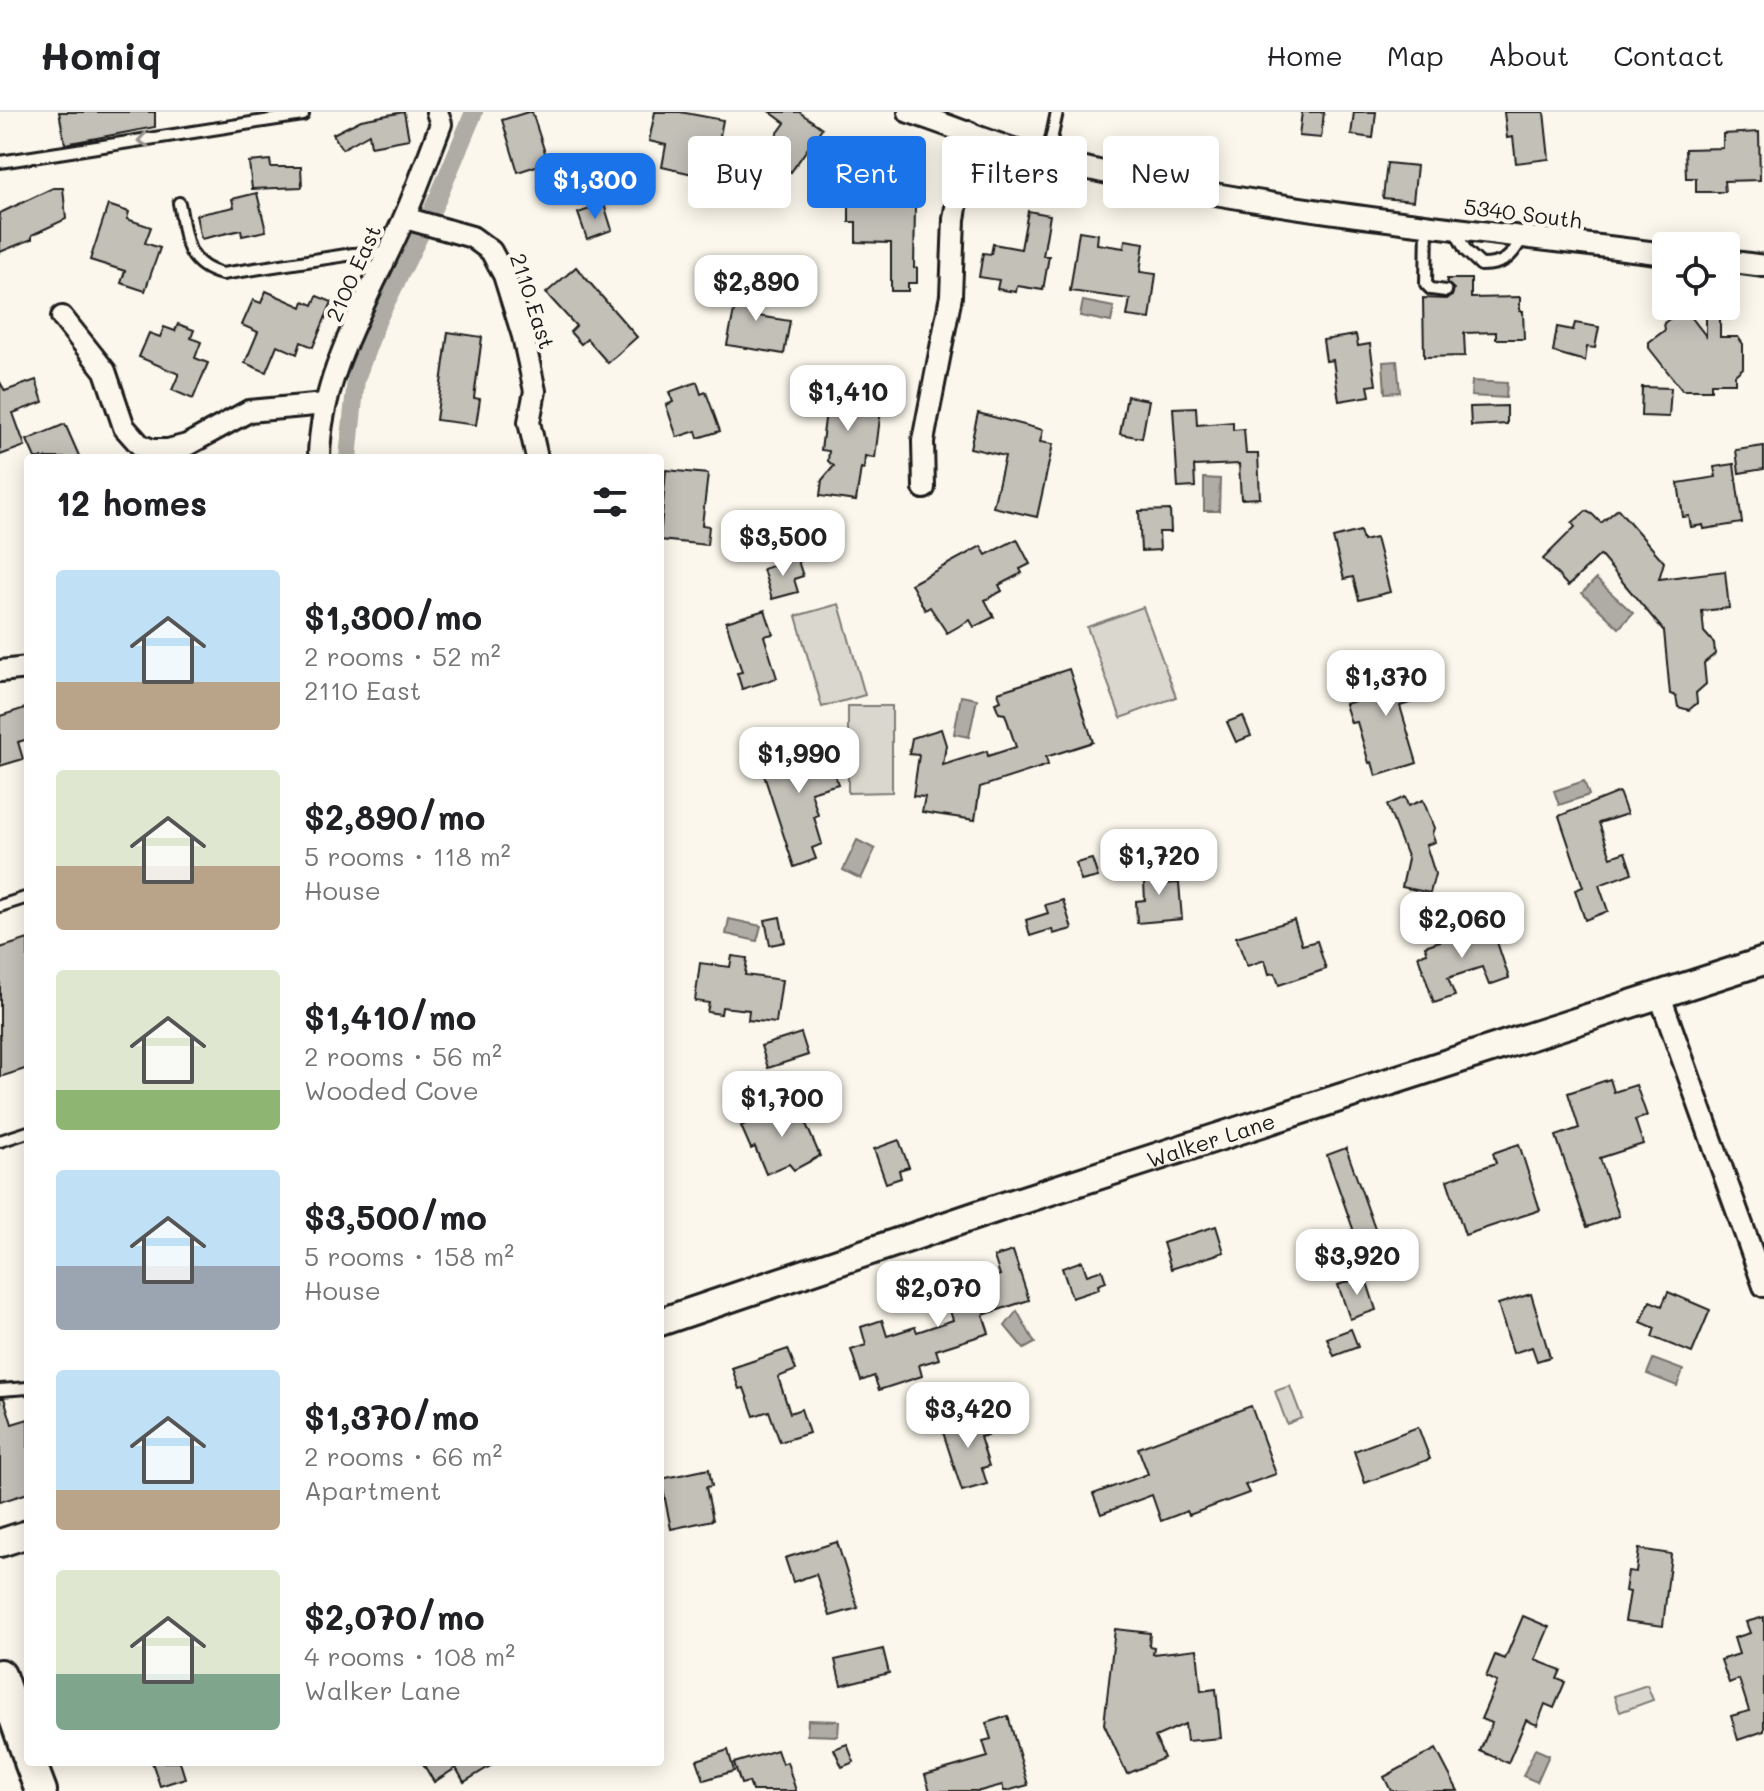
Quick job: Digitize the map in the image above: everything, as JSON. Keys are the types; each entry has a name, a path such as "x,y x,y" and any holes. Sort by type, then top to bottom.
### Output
{"main road":[{"path":"0,1675 24,1744"},
{"path":"32,1766 41,1791"}],"street":[{"name":"2100 East","path":"319,454 325,404 341,358 388,252 418,221 441,124 437,112"},
{"name":"5340 South","path":"909,112 977,136"},
{"path":"924,488 923,441 951,296 954,219 969,132"},
{"name":"5340 South","path":"1087,167 1248,200 1427,226 1652,252"},
{"name":"2110 East","path":"418,221 472,237 491,251 504,275 523,336 535,391 529,422 536,454"},
{"path":"1740,263 1764,266"},
{"path":"62,317 105,371 124,427 140,445 152,450 187,445 249,411 325,404"},
{"path":"0,671 24,668"},
{"name":"Walker Lane","path":"664,1321 1001,1207 1764,961"},
{"path":"1660,996 1764,1286"},
{"path":"0,1543 24,1535"}],"lane":[{"path":"1052,136 1057,112"},
{"path":"0,162 302,114"},
{"path":"179,203 186,241 196,261 205,269 222,274 353,254 388,252"},
{"path":"1427,226 1426,284 1431,289 1446,291"},
{"path":"1454,229 1472,260 1481,265 1504,262 1512,256 1523,237"},
{"path":"0,906 24,898"},
{"path":"0,1141 24,1133"},
{"path":"0,1390 24,1388"}],"shaded area":[{"path":"1083,301 1114,307 1111,322 1080,316"},
{"path":"1397,361 1400,392 1385,393 1383,362"},
{"path":"1472,381 1507,383 1506,398 1471,396"},
{"path":"1204,478 1220,479 1219,511 1204,511"},
{"path":"1596,579 1633,613 1619,628 1582,593"},
{"path":"839,604 865,695 822,707 796,616"},
{"path":"1143,607 1176,697 1121,718 1087,627"},
{"path":"961,696 977,699 969,737 954,734"},
{"path":"848,706 892,706 892,792 848,793"},
{"path":"1584,781 1589,795 1559,805 1554,791"},
{"path":"857,840 875,849 861,879 843,870"},
{"path":"729,919 761,926 757,941 726,934"},
{"path":"1017,1311 1035,1343 1024,1349 1005,1326"},
{"path":"1653,1359 1683,1370 1677,1386 1647,1374"},
{"path":"1290,1386 1302,1418 1287,1424 1275,1391"},
{"path":"1647,1685 1653,1700 1620,1712 1614,1696"},
{"path":"808,1720 839,1721 838,1736 807,1735"},
{"path":"1535,1749 1549,1755 1537,1782 1523,1776"}],"building":[{"path":"59,112 155,112 155,127 65,144"},
{"path":"404,112 409,139 371,146 369,134 342,149 333,134 361,120"},
{"path":"532,112 548,162 518,172 502,120"},
{"path":"655,112 680,112 723,120 720,136 688,136 688,173 662,167 666,145 649,141"},
{"path":"770,112 799,112 822,128 816,136 807,136 807,149 791,172 791,136 776,136 785,123"},
{"path":"1302,112 1324,112 1321,138 1299,136"},
{"path":"1354,112 1376,112 1373,138 1351,135"},
{"path":"1504,112 1544,112 1549,159 1516,163 1513,137 1507,138"},
{"path":"1759,132 1760,180 1724,181 1725,192 1696,192 1696,178 1686,178 1685,149 1723,148 1723,134"},
{"path":"270,160 271,167 301,167 302,187 252,189 249,162"},
{"path":"1387,163 1417,166 1413,201 1383,198"},
{"path":"53,188 63,188 66,219 32,235 32,239 0,252 0,213"},
{"path":"257,193 266,231 242,236 241,230 201,239 196,215 234,207 232,199"},
{"path":"604,204 612,230 587,239 578,213"},
{"path":"108,205 129,212 127,219 151,227 145,243 160,248 145,291 121,283 125,271 90,260"},
{"path":"849,208 915,208 914,268 917,268 917,283 908,283 908,291 891,291 891,243 856,242 856,222 849,222"},
{"path":"1028,211 1050,215 1043,256 1049,256 1043,290 1017,286 1016,292 997,289 999,280 979,277 983,253 991,254 993,244 1021,249"},
{"path":"1079,231 1098,234 1097,244 1124,248 1125,240 1144,243 1140,272 1156,274 1150,319 1127,316 1130,299 1070,291"},
{"path":"576,267 637,337 608,363 587,339 581,344 570,332 576,326 546,293"},
{"path":"1447,279 1471,279 1471,298 1520,297 1524,339 1496,339 1496,332 1464,333 1465,356 1424,357 1423,298 1446,299 1452,296 1454,289"},
{"path":"740,281 763,285 758,316 790,321 784,354 727,345"},
{"path":"266,291 302,307 304,301 313,305 317,296 332,302 313,347 301,342 297,354 277,345 266,372 245,363 258,332 242,325 253,300 261,303"},
{"path":"1668,320 1693,320 1706,336 1706,320 1720,320 1720,337 1738,337 1743,344 1743,368 1735,375 1735,383 1711,383 1711,390 1682,390 1649,348 1649,342 1665,330 1664,323"},
{"path":"1575,323 1599,327 1595,348 1587,347 1585,361 1553,352 1557,327 1573,330"},
{"path":"178,324 194,330 191,338 201,342 195,358 208,363 193,399 172,390 179,374 139,357 149,333 160,337 164,327 175,331"},
{"path":"448,332 482,337 474,398 480,399 476,425 436,420"},
{"path":"1356,335 1358,346 1370,344 1376,385 1368,386 1370,396 1339,401 1333,360 1326,361 1323,340"},
{"path":"827,372 860,376 859,390 883,393 875,458 865,456 856,501 820,496 822,480 834,466 828,461 829,451 821,450 827,404 817,396"},
{"path":"36,380 43,402 13,413 25,446 0,455 0,382 5,391"},
{"path":"697,382 701,394 706,392 720,431 698,438 696,431 677,437 666,405 673,402 669,392"},
{"path":"1642,387 1671,388 1669,417 1641,416"},
{"path":"1127,396 1149,400 1142,438 1120,434"},
{"path":"1507,406 1507,424 1471,426 1470,407"},
{"path":"1196,407 1197,425 1233,422 1233,430 1244,429 1246,454 1258,454 1260,498 1241,499 1239,464 1194,466 1195,487 1178,488 1173,408"},
{"path":"978,413 1043,430 1040,442 1053,444 1037,517 993,507 1005,456 970,448"},
{"path":"65,424 78,454 33,454 27,440"},
{"path":"1764,446 1764,469 1739,473 1736,450"},
{"path":"1734,464 1742,523 1704,529 1703,525 1691,527 1689,516 1683,517 1678,483 1716,477 1714,467"},
{"path":"666,470 708,474 702,525 709,526 707,545 664,540"},
{"path":"1618,509 1664,562 1659,579 1725,571 1729,608 1702,611 1704,632 1714,643 1715,654 1704,663 1706,684 1696,693 1697,703 1689,710 1678,707 1676,696 1670,694 1664,631 1600,555 1568,586 1543,559 1575,527 1572,523 1586,511 1601,523"},
{"path":"1170,510 1171,532 1159,532 1160,550 1141,551 1139,511"},
{"path":"1360,531 1363,541 1376,538 1390,592 1359,600 1353,577 1344,579 1333,538"},
{"path":"1017,539 1030,564 1020,569 1022,573 999,585 1002,591 985,600 994,617 974,627 970,620 947,633 930,607 925,610 911,584 981,546 986,555"},
{"path":"797,558 803,576 794,579 798,592 772,599 763,569"},
{"path":"765,610 773,634 764,636 777,678 742,689 737,673 742,672 726,622"},
{"path":"1406,656 1419,700 1400,706 1417,763 1376,776 1357,722 1351,723 1345,704 1358,700 1356,691 1387,682 1381,663"},
{"path":"1069,669 1093,742 1046,757 1048,765 980,787 975,820 922,812 925,797 913,796 919,755 909,754 912,738 941,729 946,745 943,765 987,751 988,756 1016,747 1005,714 999,713 995,703 1001,701 998,692"},
{"path":"24,708 24,740 18,742 23,759 0,766 0,716"},
{"path":"1243,716 1251,736 1236,742 1227,722"},
{"path":"824,739 838,784 811,792 822,844 812,848 816,859 794,867 759,760"},
{"path":"1619,792 1627,814 1599,823 1611,857 1625,852 1632,873 1599,885 1608,911 1585,920 1575,890 1583,887 1559,816"},
{"path":"1405,797 1408,806 1423,800 1434,828 1432,834 1435,842 1426,845 1435,874 1430,893 1402,887 1408,859 1387,805"},
{"path":"1092,859 1098,877 1081,881 1076,863"},
{"path":"1164,864 1165,884 1179,883 1182,919 1137,923 1136,901 1145,900 1143,865"},
{"path":"1063,900 1072,929 1053,934 1052,929 1030,936 1026,920 1048,913 1045,905"},
{"path":"780,917 785,942 770,945 765,920"},
{"path":"1294,920 1302,945 1317,941 1326,969 1279,985 1275,973 1269,974 1265,960 1247,966 1236,937"},
{"path":"1491,924 1509,978 1489,985 1482,967 1448,978 1455,996 1434,1003 1418,956 1427,953 1425,946"},
{"path":"24,940 24,1069 0,1077 0,948"},
{"path":"732,956 747,958 745,975 782,980 776,1023 748,1020 749,1010 722,1007 721,1014 707,1012 709,1003 695,1001 700,963 730,967"},
{"path":"801,1033 808,1055 768,1068 761,1046"},
{"path":"1610,1079 1614,1092 1636,1085 1647,1116 1635,1120 1643,1144 1600,1158 1619,1216 1587,1227 1556,1136 1579,1128 1568,1093"},
{"path":"796,1101 820,1156 794,1170 789,1164 766,1174 755,1147 751,1149 741,1126"},
{"path":"899,1140 909,1167 899,1170 901,1178 886,1183 874,1149"},
{"path":"1519,1144 1540,1210 1465,1235 1447,1180 1496,1163 1493,1153"},
{"path":"1346,1148 1384,1254 1364,1260 1327,1155"},
{"path":"1216,1226 1224,1252 1171,1269 1163,1243"},
{"path":"1013,1251 1029,1300 983,1315 989,1333 936,1350 939,1359 919,1365 922,1376 879,1390 874,1376 861,1381 851,1350 866,1345 861,1327 882,1320 887,1336 915,1327 917,1332 953,1320 946,1299 992,1283 991,1278 1000,1275 994,1257"},
{"path":"1082,1261 1087,1275 1102,1270 1106,1282 1098,1285 1099,1289 1072,1298 1062,1268"},
{"path":"1365,1276 1376,1310 1350,1319 1338,1285"},
{"path":"1668,1292 1710,1310 1692,1353 1652,1337 1655,1328 1641,1322 1650,1301 1662,1306"},
{"path":"1531,1294 1550,1357 1537,1361 1532,1347 1513,1353 1498,1304"},
{"path":"1351,1329 1358,1347 1334,1356 1327,1338"},
{"path":"788,1349 796,1370 778,1377 790,1413 801,1409 809,1433 780,1442 769,1411 754,1416 744,1388 739,1389 732,1368"},
{"path":"0,1398 4,1398 12,1424 24,1420 24,1494 0,1502"},
{"path":"1251,1406 1276,1474 1245,1485 1249,1493 1189,1515 1187,1511 1161,1521 1152,1495 1101,1514 1093,1494 1148,1474 1138,1448"},
{"path":"982,1413 988,1435 980,1437 989,1466 982,1468 987,1484 962,1491 941,1426"},
{"path":"1418,1427 1430,1459 1365,1483 1354,1451"},
{"path":"709,1469 712,1486 706,1487 713,1520 671,1529 664,1478"},
{"path":"837,1542 858,1608 830,1616 816,1574 793,1582 785,1558"},
{"path":"1639,1549 1671,1554 1663,1626 1625,1621 1630,1592 1625,1591 1628,1571 1636,1572"},
{"path":"1523,1616 1549,1627 1535,1660 1561,1670 1557,1679 1565,1682 1554,1708 1545,1704 1537,1725 1526,1720 1508,1763 1480,1751 1492,1723 1481,1719 1497,1682 1486,1677 1495,1655 1505,1659"},
{"path":"1764,1617 1764,1731 1738,1740 1731,1716 1749,1711 1739,1679 1729,1683 1721,1660 1739,1654 1734,1638 1750,1633 1746,1622"},
{"path":"1115,1629 1150,1633 1149,1646 1154,1647 1153,1654 1197,1649 1201,1691 1216,1689 1221,1738 1187,1741 1185,1724 1155,1737 1164,1758 1127,1774 1104,1724"},
{"path":"883,1649 889,1673 841,1685 835,1660"},
{"path":"1008,1716 1028,1785 1007,1791 1002,1785 980,1791 930,1791 925,1775 988,1757 983,1741 991,1739 986,1723"},
{"path":"847,1744 854,1762 842,1767 834,1749"},
{"path":"1436,1749 1458,1791 1391,1791 1384,1777"},
{"path":"728,1750 734,1771 704,1780 697,1760"},
{"path":"777,1750 782,1764 787,1762 796,1791 752,1791 749,1782 741,1784 734,1763"},
{"path":"153,1766 181,1766 185,1778 160,1786"},
{"path":"424,1766 490,1766 464,1782 456,1768 434,1782"}],"waterway":[{"path":"348,454 356,379 378,319 437,200 474,112"}]}
